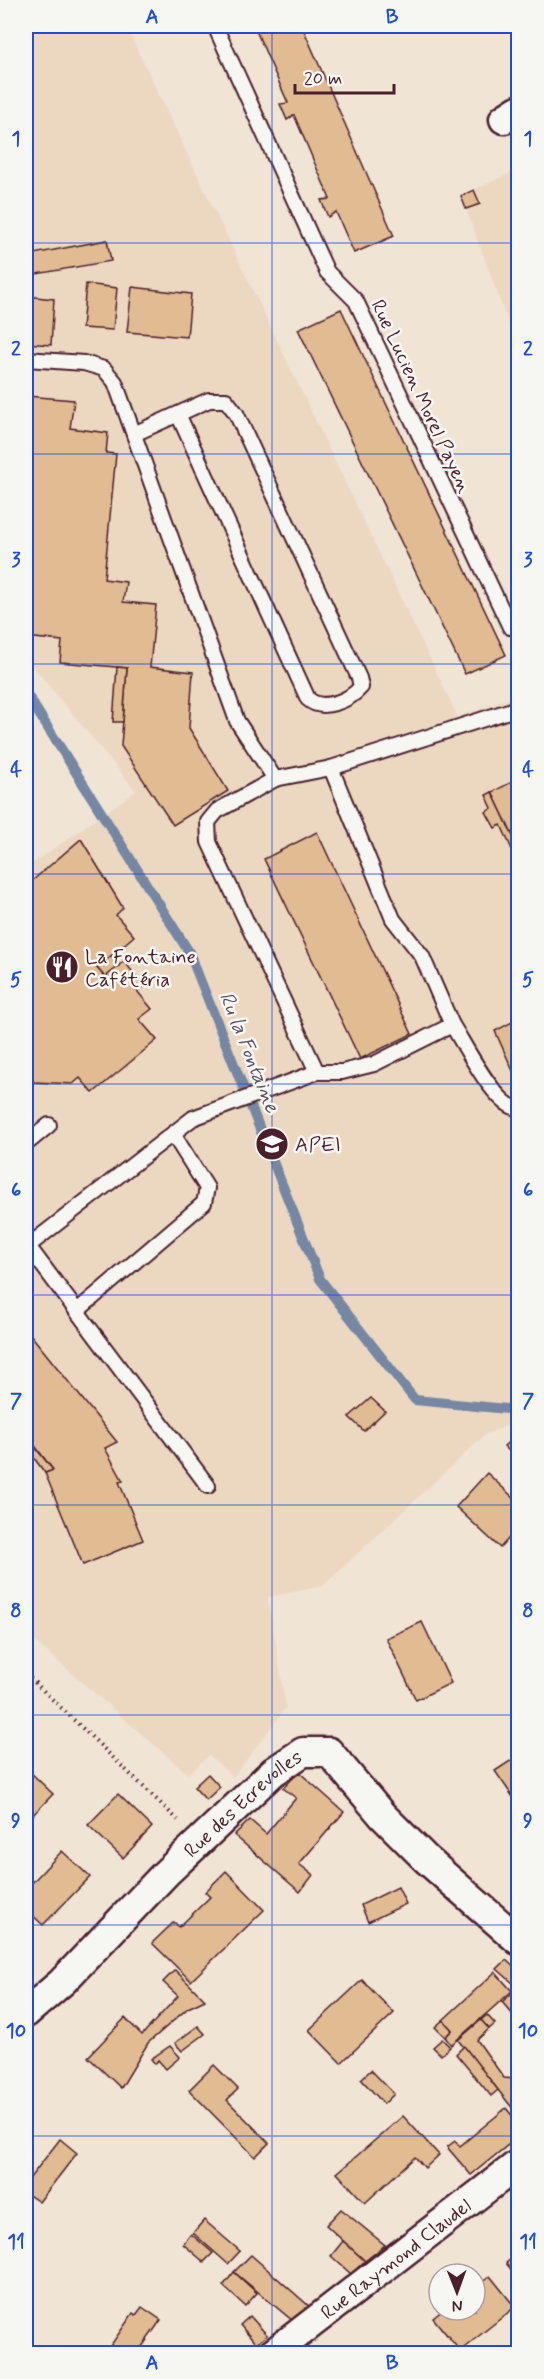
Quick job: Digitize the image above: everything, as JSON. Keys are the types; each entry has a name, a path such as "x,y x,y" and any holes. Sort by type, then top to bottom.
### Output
{"street":[{"name":"Rue des Ecrevolles","path":"26,2013 62,1982 200,1841 273,1772 303,1752 329,1752 397,1830 519,1940"},
{"name":"Rue Raymond Claudel","path":"272,2354 519,2164"}],"lane":[{"name":"Rue Lucien Morel Payen","path":"215,26 327,272 356,301 510,627"},
{"path":"26,359 84,363 104,369 115,382 237,721 274,779"},
{"path":"134,434 178,414 209,400 226,400 236,413 358,678 360,687 357,691 327,706 315,705 308,699 178,414"},
{"path":"317,1072 209,842 208,822 217,811 274,779 331,768 519,708"},
{"path":"331,768 393,919 423,956 452,1024 495,1094 514,1108 519,1108"},
{"path":"208,1486 27,1245 193,1118 317,1072 342,1072 374,1064 452,1024"},
{"path":"26,1144 49,1125"},
{"path":"76,1311 204,1203 207,1188 173,1134"}],"path":[{"path":"26,1674 200,1841"}],"shaded area":[{"name":"APEI","path":"26,26 126,26 458,717 518,695 518,1421 486,1434 323,1586 268,1597 286,1708 233,1777 209,1755 188,1774 32,1639 26,1646 26,868 136,791 26,658"},
{"path":"518,169 518,349 466,209 480,204 474,190"}],"building":[{"path":"254,26 302,26 394,236 354,253 336,212 328,217 321,200 330,199 294,115 287,120 280,104 288,103"},
{"path":"474,190 480,204 466,209 461,196"},
{"path":"26,211 32,250 26,251"},
{"path":"107,240 111,261 31,275 28,255"},
{"path":"86,284 117,288 113,330 82,328"},
{"path":"132,287 191,294 187,337 127,332"},
{"path":"26,296 54,299 51,345 26,343"},
{"path":"341,309 506,655 465,674 298,329"},
{"path":"26,396 74,400 70,428 108,433 106,453 116,454 104,579 126,582 123,602 156,605 150,667 193,672 189,728 228,791 173,825 121,746 127,668 60,662 62,641 26,637"},
{"path":"117,667 127,668 123,722 113,722"},
{"path":"518,779 518,847 492,792"},
{"path":"492,792 518,847 518,863 501,825 495,828 486,812 492,808 486,795"},
{"path":"317,832 412,1034 360,1059 264,859"},
{"name":"La Fontaine Cafétéria","path":"81,839 123,908 116,915 134,936 97,968 105,977 124,961 144,986 137,991 152,1009 139,1019 157,1040 93,1093 80,1078 73,1084 34,1082 26,1073 26,886"},
{"path":"111,956 119,966 105,977 97,968"},
{"path":"518,1019 518,1082 495,1031"},
{"path":"26,1329 117,1442 105,1448 123,1481 119,1482 143,1540 83,1565 45,1473 53,1470 26,1434"},
{"path":"371,1398 385,1411 364,1431 349,1417"},
{"path":"515,1436 518,1440 518,1460 504,1446"},
{"path":"31,1442 53,1470 45,1473 26,1447"},
{"path":"487,1473 518,1502 518,1528 500,1548 456,1507"},
{"path":"422,1622 451,1683 416,1700 386,1638"},
{"path":"518,1756 518,1804 495,1771"},
{"path":"27,1769 53,1794 30,1818 26,1814"},
{"path":"299,1772 344,1812 299,1864 313,1875 300,1892 234,1835 250,1820 266,1834 296,1798 283,1788"},
{"path":"208,1774 220,1787 206,1800 194,1787"},
{"path":"118,1794 152,1827 123,1858 88,1825"},
{"path":"62,1851 90,1877 43,1925 26,1909 26,1889"},
{"path":"226,1871 264,1910 191,1981 152,1943 174,1922 179,1927 210,1897 205,1892"},
{"path":"398,1887 406,1904 368,1922 361,1905"},
{"path":"506,1960 518,1971 518,1979 514,1984 497,1969"},
{"path":"175,1970 205,2000 188,2008 148,2043 121,2088 88,2057 125,2018 142,2035 178,1996 163,1982"},
{"path":"495,1972 512,1991 451,2045 445,2037 452,2030 443,2020"},
{"path":"362,1980 394,2013 341,2063 309,2030"},
{"path":"518,1988 518,2013 515,2017 502,2002"},
{"path":"487,2015 495,2024 489,2029 481,2020"},
{"path":"443,2020 452,2030 445,2037 435,2027"},
{"path":"481,2020 489,2029 477,2040 504,2078 515,2079 518,2084 518,2115 458,2040"},
{"path":"198,2026 205,2034 182,2051 175,2043"},
{"path":"442,2039 450,2047 441,2055 433,2047"},
{"path":"170,2046 180,2057 166,2069 158,2060 155,2064 151,2059"},
{"path":"464,2046 498,2090 491,2096 456,2054"},
{"path":"214,2065 238,2089 227,2100 269,2143 255,2157 189,2090"},
{"path":"371,2070 394,2094 384,2104 361,2079"},
{"path":"506,2108 518,2123 518,2137 471,2175 447,2147 455,2141 460,2146"},
{"path":"403,2116 439,2155 425,2168 415,2157 365,2203 337,2173"},
{"path":"60,2139 77,2153 39,2202 26,2193 26,2183"},
{"path":"341,2209 385,2245 365,2261 326,2225"},
{"path":"204,2220 240,2251 228,2264 193,2233"},
{"path":"191,2234 213,2253 204,2262 183,2244"},
{"path":"343,2241 365,2261 351,2274 331,2256"},
{"path":"518,2253 518,2278 506,2263"},
{"path":"251,2255 310,2307 293,2321 234,2272"},
{"path":"234,2272 257,2293 245,2306 223,2286"},
{"path":"490,2276 515,2307 460,2351 436,2322 487,2322 487,2278"},
{"path":"142,2307 161,2320 139,2351 142,2354 106,2352 133,2313 136,2315"},
{"path":"250,2316 267,2335 256,2344 240,2325"}],"waterway":[{"name":"Ru la Fontaine","path":"26,693 189,952 320,1279 415,1400 518,1410"}],"place":[{"name":"La Fontaine Cafétéria","path":"62,967"},
{"name":"APEI","path":"272,1144"}]}
